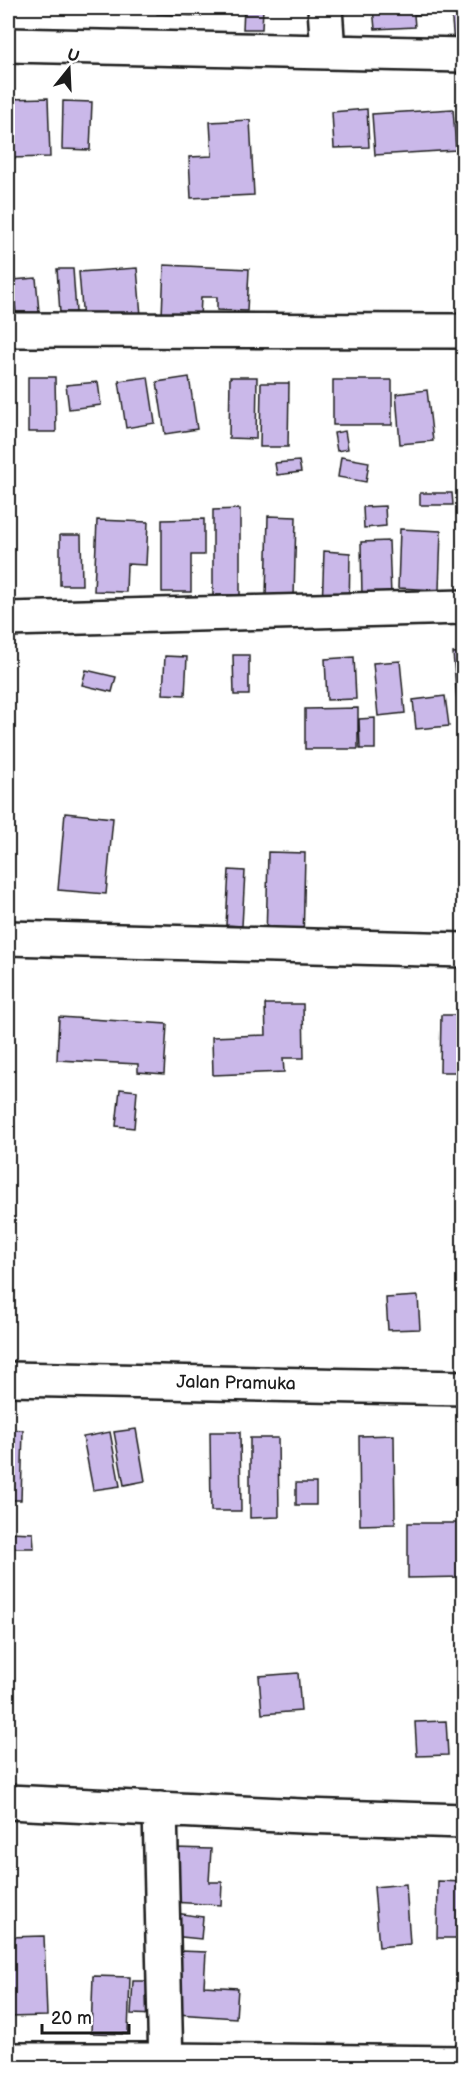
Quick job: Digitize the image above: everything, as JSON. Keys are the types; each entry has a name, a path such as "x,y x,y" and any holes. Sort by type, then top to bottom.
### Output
{"street":[{"path":"325,8 328,52"},
{"path":"8,45 464,55"},
{"path":"8,330 464,331"},
{"path":"8,620 464,607"},
{"path":"8,939 464,950"},
{"name":"Jalan Pramuka","path":"8,1379 464,1388"},
{"path":"8,1802 464,1821"},
{"path":"160,1809 166,2064"},
{"path":"8,2060 166,2064 464,2063"}],"building":[{"path":"38,8 79,8 79,10 38,10"},
{"path":"157,8 201,8 201,16 157,14"},
{"path":"244,8 263,8 262,29 243,29"},
{"path":"373,8 445,8 446,13 414,15 415,27 375,29"},
{"path":"451,8 464,8 464,45 454,45"},
{"path":"48,98 50,157 10,158 8,99"},
{"path":"63,101 92,102 90,150 62,149"},
{"path":"367,109 369,147 334,148 332,112"},
{"path":"453,109 456,150 375,155 372,114"},
{"path":"250,120 254,195 191,198 189,157 212,156 210,122"},
{"path":"164,265 249,269 247,311 217,310 217,297 201,297 200,318 162,316"},
{"path":"137,268 141,316 83,320 79,272"},
{"path":"57,269 73,269 76,312 60,313"},
{"path":"36,278 40,323 17,325 13,280"},
{"path":"28,377 55,377 56,432 28,432"},
{"path":"148,377 155,423 126,428 119,381"},
{"path":"189,377 197,429 165,434 157,382"},
{"path":"230,377 257,377 256,439 229,438"},
{"path":"333,380 392,380 392,425 333,425"},
{"path":"98,382 101,405 69,409 66,385"},
{"path":"261,383 289,383 288,447 260,447"},
{"path":"427,390 433,441 400,444 396,394"},
{"path":"345,431 348,449 337,451 334,433"},
{"path":"341,457 369,462 366,482 338,477"},
{"path":"299,461 301,472 277,475 275,463"},
{"path":"420,493 452,493 453,505 420,505"},
{"path":"385,506 386,526 364,528 363,507"},
{"path":"240,509 240,595 213,595 213,510"},
{"path":"268,516 296,517 294,598 266,597"},
{"path":"204,519 204,555 191,555 191,592 162,592 162,520"},
{"path":"97,520 148,522 146,565 127,564 126,592 94,591"},
{"path":"400,529 441,531 439,590 398,588"},
{"path":"60,535 81,535 82,585 60,585"},
{"path":"389,541 391,596 362,597 361,542"},
{"path":"324,551 350,553 349,609 322,609"},
{"path":"464,652 464,724 459,725 453,653"},
{"path":"233,655 249,655 249,695 234,695"},
{"path":"165,656 187,657 185,695 163,694"},
{"path":"354,657 356,699 327,700 325,659"},
{"path":"400,661 405,713 378,716 373,663"},
{"path":"86,670 116,677 112,692 82,685"},
{"path":"445,696 449,726 416,729 413,700"},
{"path":"358,708 358,749 305,749 305,709"},
{"path":"375,718 375,749 360,749 359,719"},
{"path":"65,813 113,818 106,894 58,890"},
{"path":"268,852 305,853 303,945 266,943"},
{"path":"229,870 245,871 242,926 226,925"},
{"path":"265,1004 303,1004 304,1058 283,1058 284,1072 213,1075 212,1037 266,1035"},
{"path":"441,1015 459,1015 458,1072 440,1072"},
{"path":"59,1017 167,1024 164,1074 138,1072 138,1064 57,1060"},
{"path":"120,1089 137,1091 134,1128 116,1126"},
{"path":"418,1296 420,1329 388,1330 386,1298"},
{"path":"8,1429 23,1430 21,1500 8,1500"},
{"path":"136,1429 145,1481 124,1485 114,1432"},
{"path":"110,1432 120,1486 93,1490 83,1437"},
{"path":"210,1432 240,1432 241,1511 211,1511"},
{"path":"394,1435 395,1524 360,1525 359,1436"},
{"path":"250,1438 278,1438 279,1517 250,1518"},
{"path":"296,1483 316,1483 316,1505 296,1505"},
{"path":"408,1523 464,1523 464,1577 408,1578"},
{"path":"8,1532 33,1533 34,1548 8,1548"},
{"path":"298,1673 301,1711 262,1714 259,1676"},
{"path":"446,1721 448,1755 417,1756 415,1722"},
{"path":"174,1848 211,1849 209,1882 222,1882 221,1905 172,1902"},
{"path":"438,1881 464,1882 464,1938 437,1938"},
{"path":"406,1884 410,1944 379,1947 374,1887"},
{"path":"175,1913 203,1917 201,1939 172,1936"},
{"path":"44,1936 47,2016 8,2017 8,1937"},
{"path":"180,1951 206,1952 204,1986 238,1988 236,2018 177,2014"},
{"path":"93,1976 130,1977 128,2034 91,2033"},
{"path":"133,1981 160,1981 158,2015 131,2014"}]}
